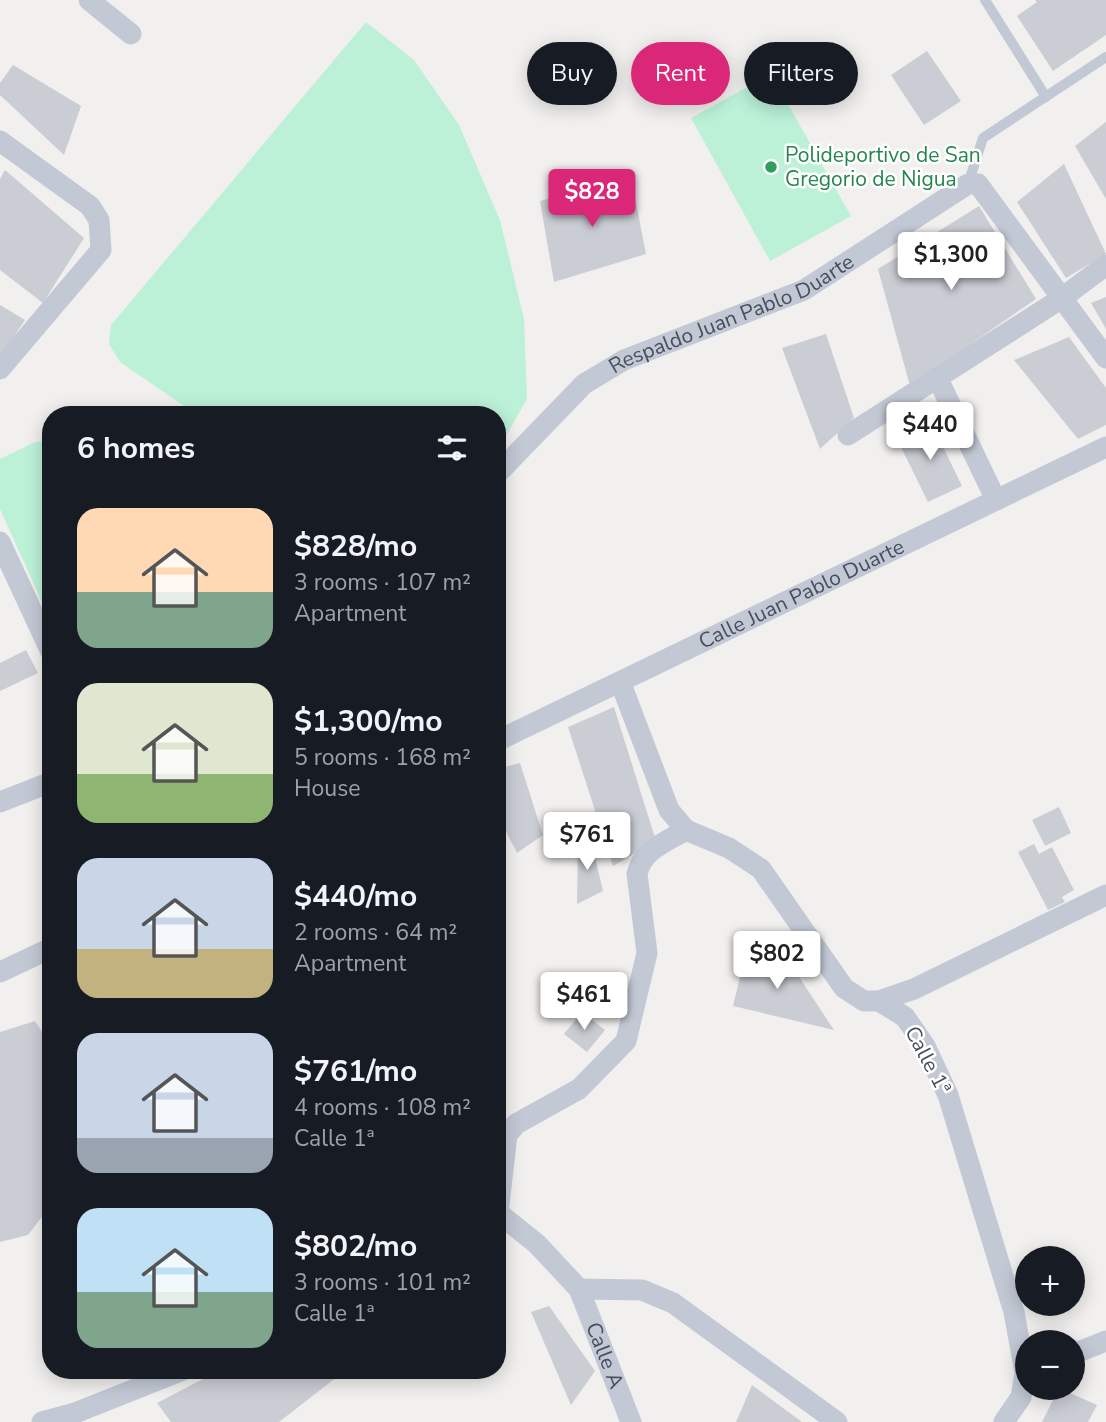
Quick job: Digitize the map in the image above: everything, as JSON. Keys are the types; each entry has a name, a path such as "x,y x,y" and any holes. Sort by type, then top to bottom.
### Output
{"street":[{"path":"89,0 131,34"},
{"path":"0,369 101,250 99,220 90,206 3,150"},
{"path":"968,184 978,184 1106,358"},
{"name":"Respaldo Juan Pablo Duarte","path":"506,465 584,384 624,359 804,290 968,184"},
{"path":"848,435 1062,298 1106,265"},
{"path":"937,377 996,500"},
{"name":"Calle Juan Pablo Duarte","path":"506,737 621,684 1106,447"},
{"path":"0,542 42,633"},
{"path":"506,1143 507,1135 516,1125 579,1089 626,1041 647,953 637,874 639,862 647,854 686,830 669,810 621,684"},
{"path":"0,802 42,786"},
{"name":"Calle 1ª","path":"686,830 729,848 761,869 844,988 864,1000 879,1001 905,1017 925,1046 948,1095 1018,1330"},
{"path":"879,1001 914,989 1106,895"},
{"path":"0,972 42,952"},
{"path":"506,1219 537,1244 579,1289 642,1290 673,1303 837,1422"},
{"name":"Calle A","path":"579,1289 631,1422"},
{"path":"1085,1349 1106,1340"},
{"path":"42,1422 75,1413 160,1379"},
{"name":"Calle 1ª","path":"1004,1422 1019,1400"}],"lane":[{"path":"985,0 1046,97"},
{"path":"968,184 983,138 1106,57"}],"green space":[{"path":"366,22 414,60 459,125 500,220 524,319 527,399 506,436 506,406 184,406 120,362 109,344 111,325"},
{"name":"Polideportivo de San Gregorio de Nigua","path":"744,89 744,105 788,105 851,216 770,261 691,118 715,105 730,105 730,97"},
{"path":"42,441 42,602 0,509 0,459"}],"building":[{"path":"1035,0 1106,0 1106,35 1053,71 1017,16 1037,2"},
{"path":"927,51 961,101 924,125 891,75"},
{"path":"13,65 81,106 64,155 0,95 0,83"},
{"path":"1106,122 1106,199 1075,146"},
{"path":"1064,164 1106,254 1066,278 1017,202"},
{"path":"5,170 84,238 43,303 0,270 0,179"},
{"path":"631,177 646,254 554,282 540,201"},
{"path":"979,206 1036,299 910,386 878,269"},
{"path":"1106,297 1106,329 1091,303"},
{"path":"0,305 25,320 0,357"},
{"path":"826,334 854,418 820,449 782,348"},
{"path":"1069,337 1106,388 1106,425 1078,439 1014,360"},
{"path":"931,422 962,486 928,502 897,439"},
{"path":"26,650 38,673 0,691 0,663"},
{"path":"614,707 656,841 613,866 568,727"},
{"path":"520,763 543,835 517,853 506,832 506,767"},
{"path":"1059,807 1071,833 1045,846 1032,820"},
{"path":"590,836 603,891 577,904 578,841"},
{"path":"1034,844 1039,854 1052,847 1074,890 1062,897 1065,902 1048,910 1018,852"},
{"path":"780,948 834,1030 733,1006 743,965"},
{"path":"582,1012 605,1030 587,1052 564,1034"},
{"path":"35,1021 42,1032 42,1217 28,1235 0,1242 0,1032"},
{"path":"549,1306 595,1371 571,1405 531,1312"},
{"path":"203,1379 334,1379 279,1422 171,1422 157,1403"},
{"path":"752,1385 802,1422 736,1422"},
{"path":"1053,1400 1085,1400 1097,1405 1088,1422 1042,1422"}],"place":[{"name":"Polideportivo de San Gregorio de Nigua","path":"771,167"}]}
